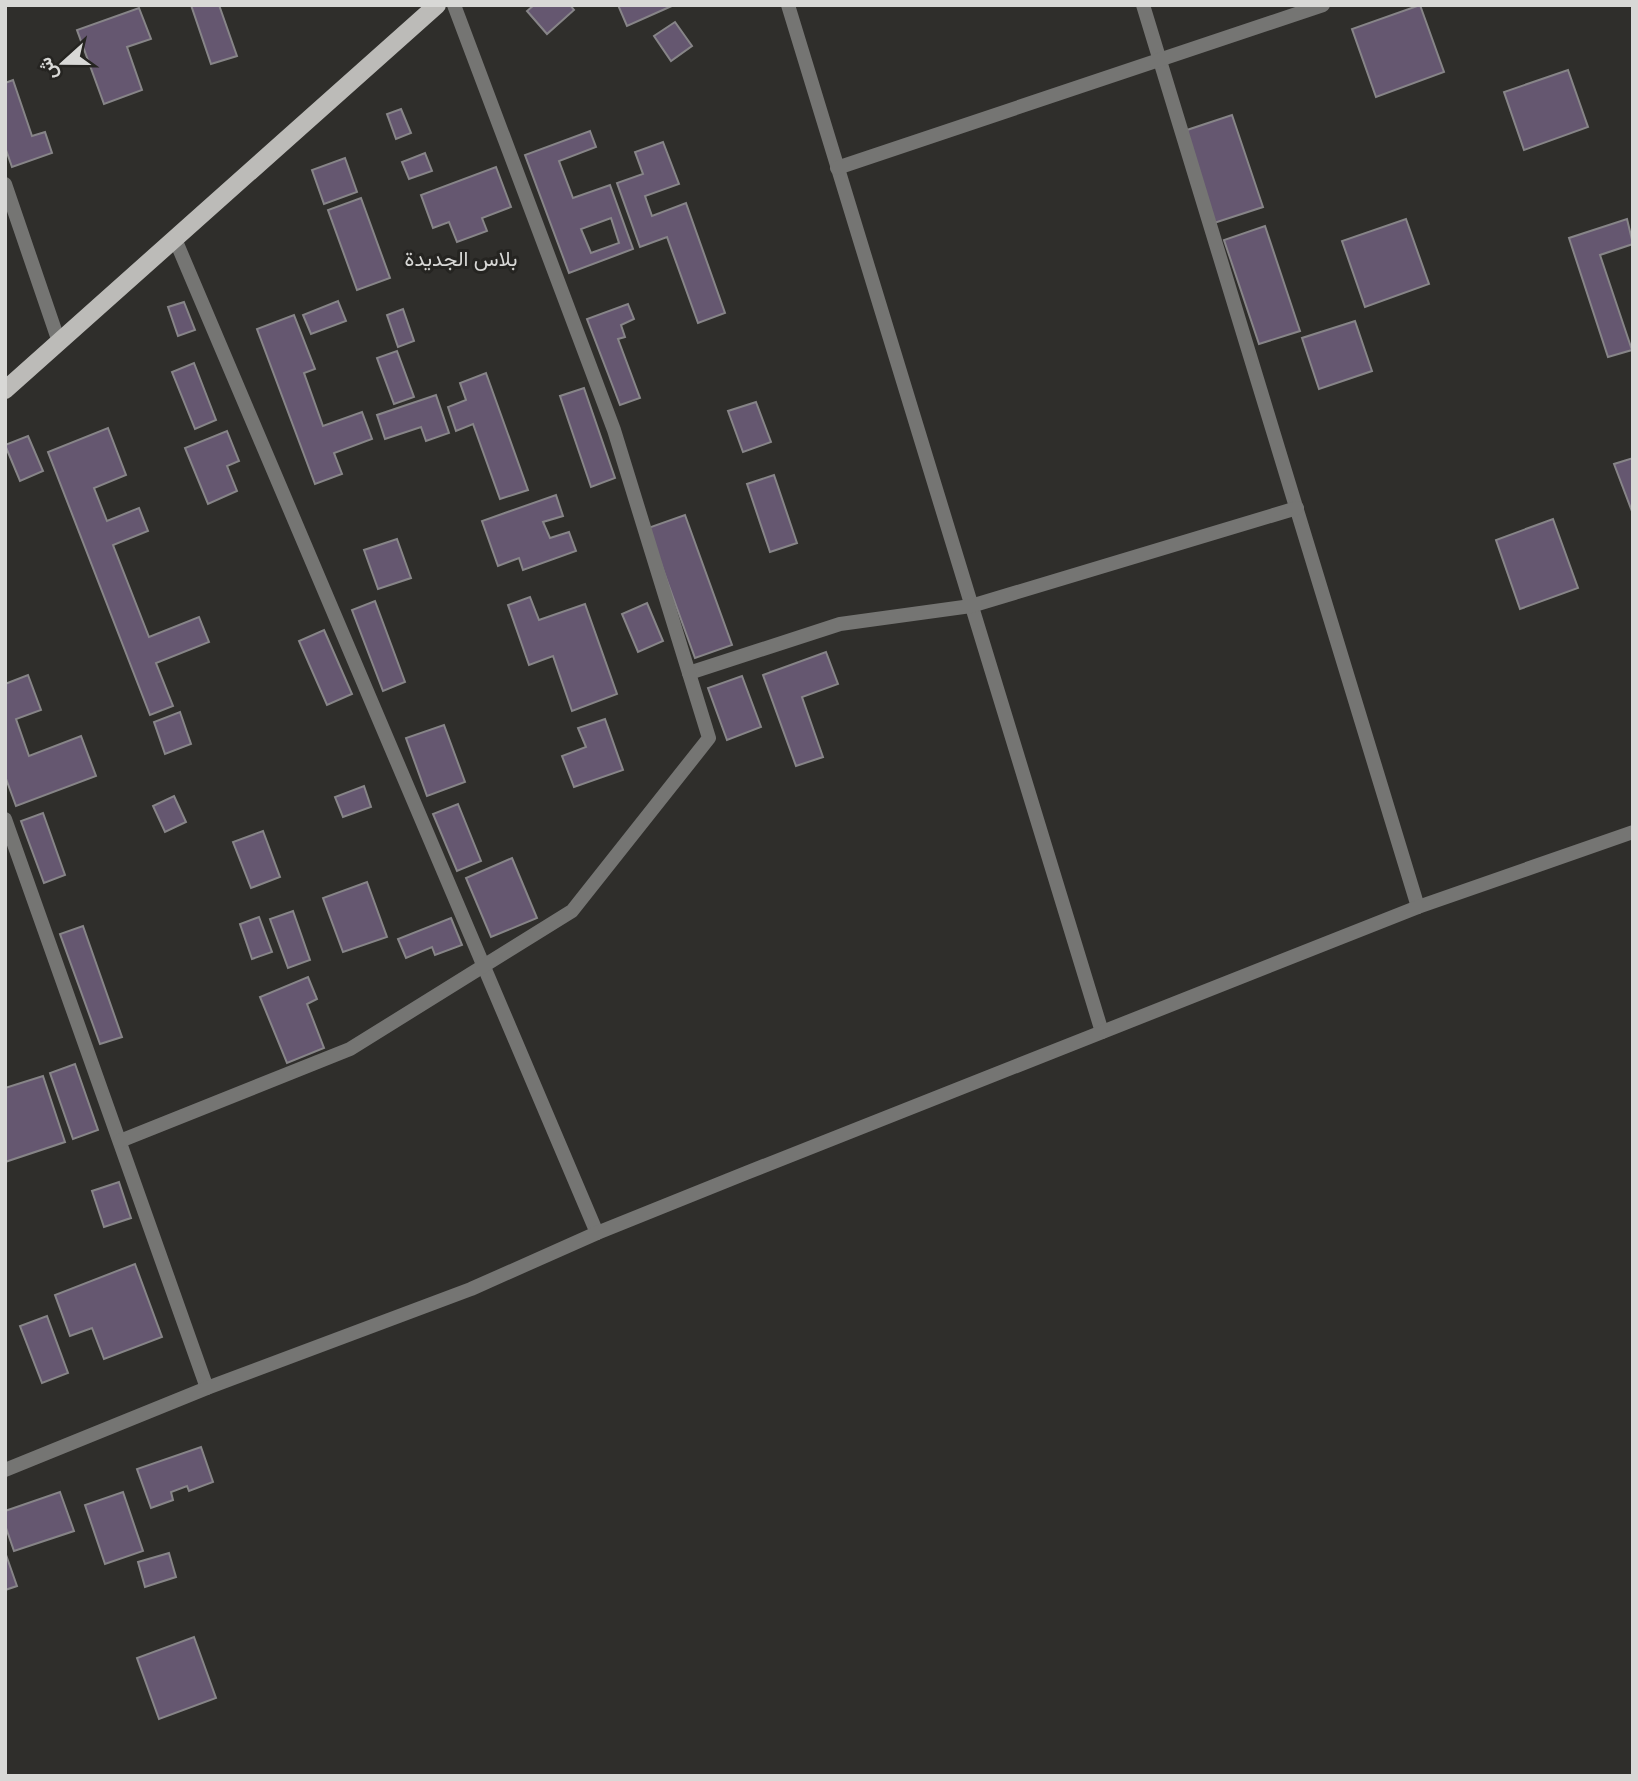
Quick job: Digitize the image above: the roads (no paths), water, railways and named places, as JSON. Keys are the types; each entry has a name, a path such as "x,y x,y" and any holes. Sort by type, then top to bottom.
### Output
{"main road":[{"path":"5,390 437,5"}],"street":[{"path":"120,1141 350,1049 572,911 709,738 614,430 454,5"},
{"path":"788,5 1102,1032"},
{"path":"1143,5 1418,907"},
{"path":"837,168 1323,5"},
{"path":"5,184 59,342"},
{"path":"175,239 597,1233"},
{"path":"689,673 840,624 971,606 1297,508"},
{"path":"5,818 206,1388"},
{"path":"5,1470 206,1388 471,1289 597,1233 1418,907 1633,832"}],"district":[{"name":"بلاس الجديدة","path":"461,257"}]}
